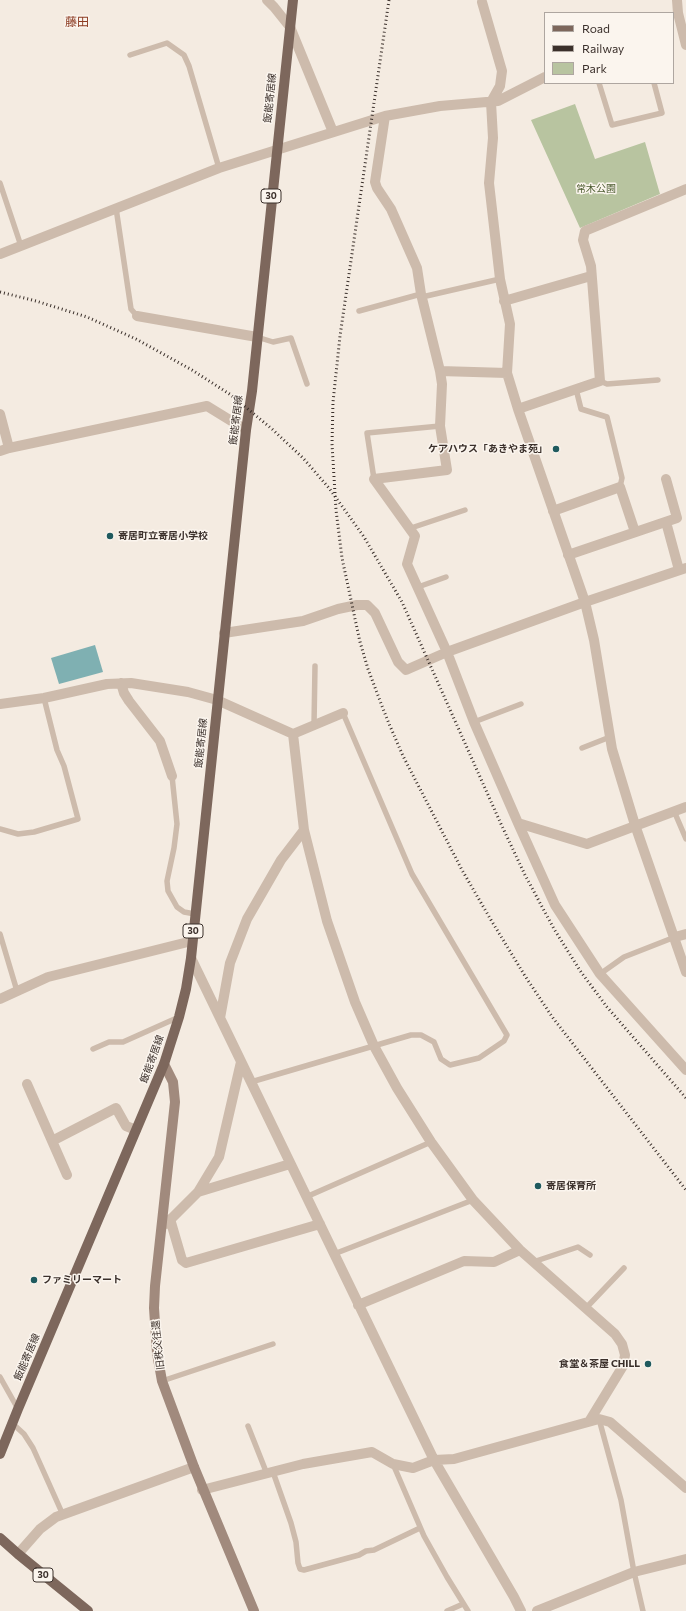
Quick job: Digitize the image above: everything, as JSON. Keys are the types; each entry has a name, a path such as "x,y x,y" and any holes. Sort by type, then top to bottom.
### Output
{"main road":[{"name":"飯能寄居線","path":"0,1454 164,1064 186,989 191,958 224,633 252,391 276,150 293,0"},
{"name":"30","path":"1,1541 88,1611"}],"street":[{"path":"267,0 290,27 334,132"},
{"path":"677,0 686,45"},
{"path":"482,1 502,70 500,86 491,102 493,138 489,183 500,279 510,324 507,373 585,602 594,640 610,737 635,825 686,972"},
{"path":"0,254 219,168 386,116 440,106 498,102 544,78"},
{"path":"374,479 447,470 440,426 442,384 440,370 417,268 391,209 377,188 375,182 386,116"},
{"path":"518,409 600,381 591,266 583,240 585,231 686,189"},
{"path":"504,301 591,276"},
{"path":"137,316 257,337"},
{"path":"440,370 507,373"},
{"path":"0,414 5,450 207,406 247,426"},
{"path":"374,479 411,528 415,536 408,564 444,653 555,906 600,974 686,1070"},
{"path":"568,555 677,518 666,480"},
{"path":"553,511 620,487 635,532"},
{"path":"224,633 303,621 338,609 357,605 367,605 375,613 398,662 406,670 444,653 585,602 683,569 666,522"},
{"path":"121,682 129,701 160,741 172,776"},
{"path":"0,704 44,698 121,682 188,692 217,700 293,734 343,713"},
{"path":"293,734 304,830 327,921 355,1002 374,1046 431,1142 472,1200 520,1250 615,1334 622,1344 625,1355 623,1366 595,1420"},
{"path":"518,823 587,844 686,806"},
{"path":"220,1018 230,963 247,919 281,860 304,830"},
{"path":"674,937 686,934"},
{"path":"0,999 48,977 192,941"},
{"path":"191,958 320,1224 358,1306 434,1460 510,1590 520,1611"},
{"path":"161,1230 170,1219 198,1192 219,1157 241,1062"},
{"name":"旧秩父往還","path":"164,1064 174,1082 175,1102 154,1286 157,1353 162,1381 202,1490 254,1611"},
{"path":"27,1084 68,1175"},
{"path":"52,1141 116,1108 126,1126 136,1130"},
{"path":"198,1192 290,1164"},
{"path":"170,1219 182,1260 186,1263 320,1224"},
{"path":"358,1306 464,1261 494,1262 520,1250"},
{"path":"202,1490 303,1464 372,1452 393,1464 413,1468 434,1460 454,1460 595,1420 610,1422 686,1488"},
{"path":"18,1554 40,1529 56,1517 194,1467"},
{"path":"536,1611 634,1572 686,1559"}],"lane":[{"path":"130,55 166,44 184,55 189,66 219,168"},
{"path":"599,84 612,125 662,113 654,84"},
{"path":"0,183 21,246"},
{"path":"116,208 130,309 137,316"},
{"path":"359,311 422,295 500,279"},
{"path":"257,337 273,342 291,338 307,384"},
{"path":"600,381 607,384 658,380"},
{"path":"576,389 581,409 607,417 622,478 620,487"},
{"path":"374,479 367,433 440,426"},
{"path":"411,528 465,510"},
{"path":"418,587 446,577"},
{"path":"314,725 316,666"},
{"path":"0,829 18,834 34,832 78,819 64,766 57,750 44,698"},
{"path":"474,722 521,704"},
{"path":"251,1082 374,1046 411,1036 421,1035 434,1042 441,1059 450,1066 478,1058 504,1041 507,1035 412,874 343,713"},
{"path":"582,748 610,737"},
{"path":"172,776 177,824 167,881 168,890 177,906 184,912 195,914"},
{"path":"674,811 686,839"},
{"path":"0,934 17,991"},
{"path":"600,974 624,957 674,937"},
{"path":"93,1049 109,1042 123,1042 179,1017"},
{"path":"306,1197 431,1142"},
{"path":"334,1254 472,1200"},
{"path":"533,1262 578,1248 590,1254"},
{"path":"586,1308 624,1268"},
{"path":"162,1381 273,1344"},
{"path":"0,1377 18,1409"},
{"path":"595,1420 621,1500 634,1572 643,1611"},
{"path":"12,1423 24,1434 33,1448 63,1515"},
{"path":"248,1426 291,1523 300,1568 304,1570 359,1555 366,1551 374,1550 420,1528"},
{"path":"393,1464 420,1528 468,1611"},
{"path":"447,1611 463,1604"}],"green space":[{"name":"常木公園","path":"575,104 595,159 645,142 660,194 580,228 531,120"}],"water":[{"path":"95,645 103,672 59,684 51,658"}],"railway":[{"path":"389,0 340,336 333,402 332,444 336,510 342,558 360,642 368,669 403,756 462,870 491,920 525,976 553,1018 686,1190"},
{"path":"0,292 36,301 87,317 136,339 192,370 231,395 272,429 303,458 329,488 364,537 402,602 501,824 525,875 554,929 581,972 607,1007 686,1098"}],"place":[{"name":"ケアハウス「あきやま苑」","path":"556,449"},
{"name":"寄居町立寄居小学校","path":"110,536"},
{"name":"寄居保育所","path":"538,1186"},
{"name":"ファミリーマート","path":"34,1280"},
{"name":"食堂＆茶屋 CHILL","path":"648,1364"}],"district":[{"name":"藤田","path":"77,22"}]}
